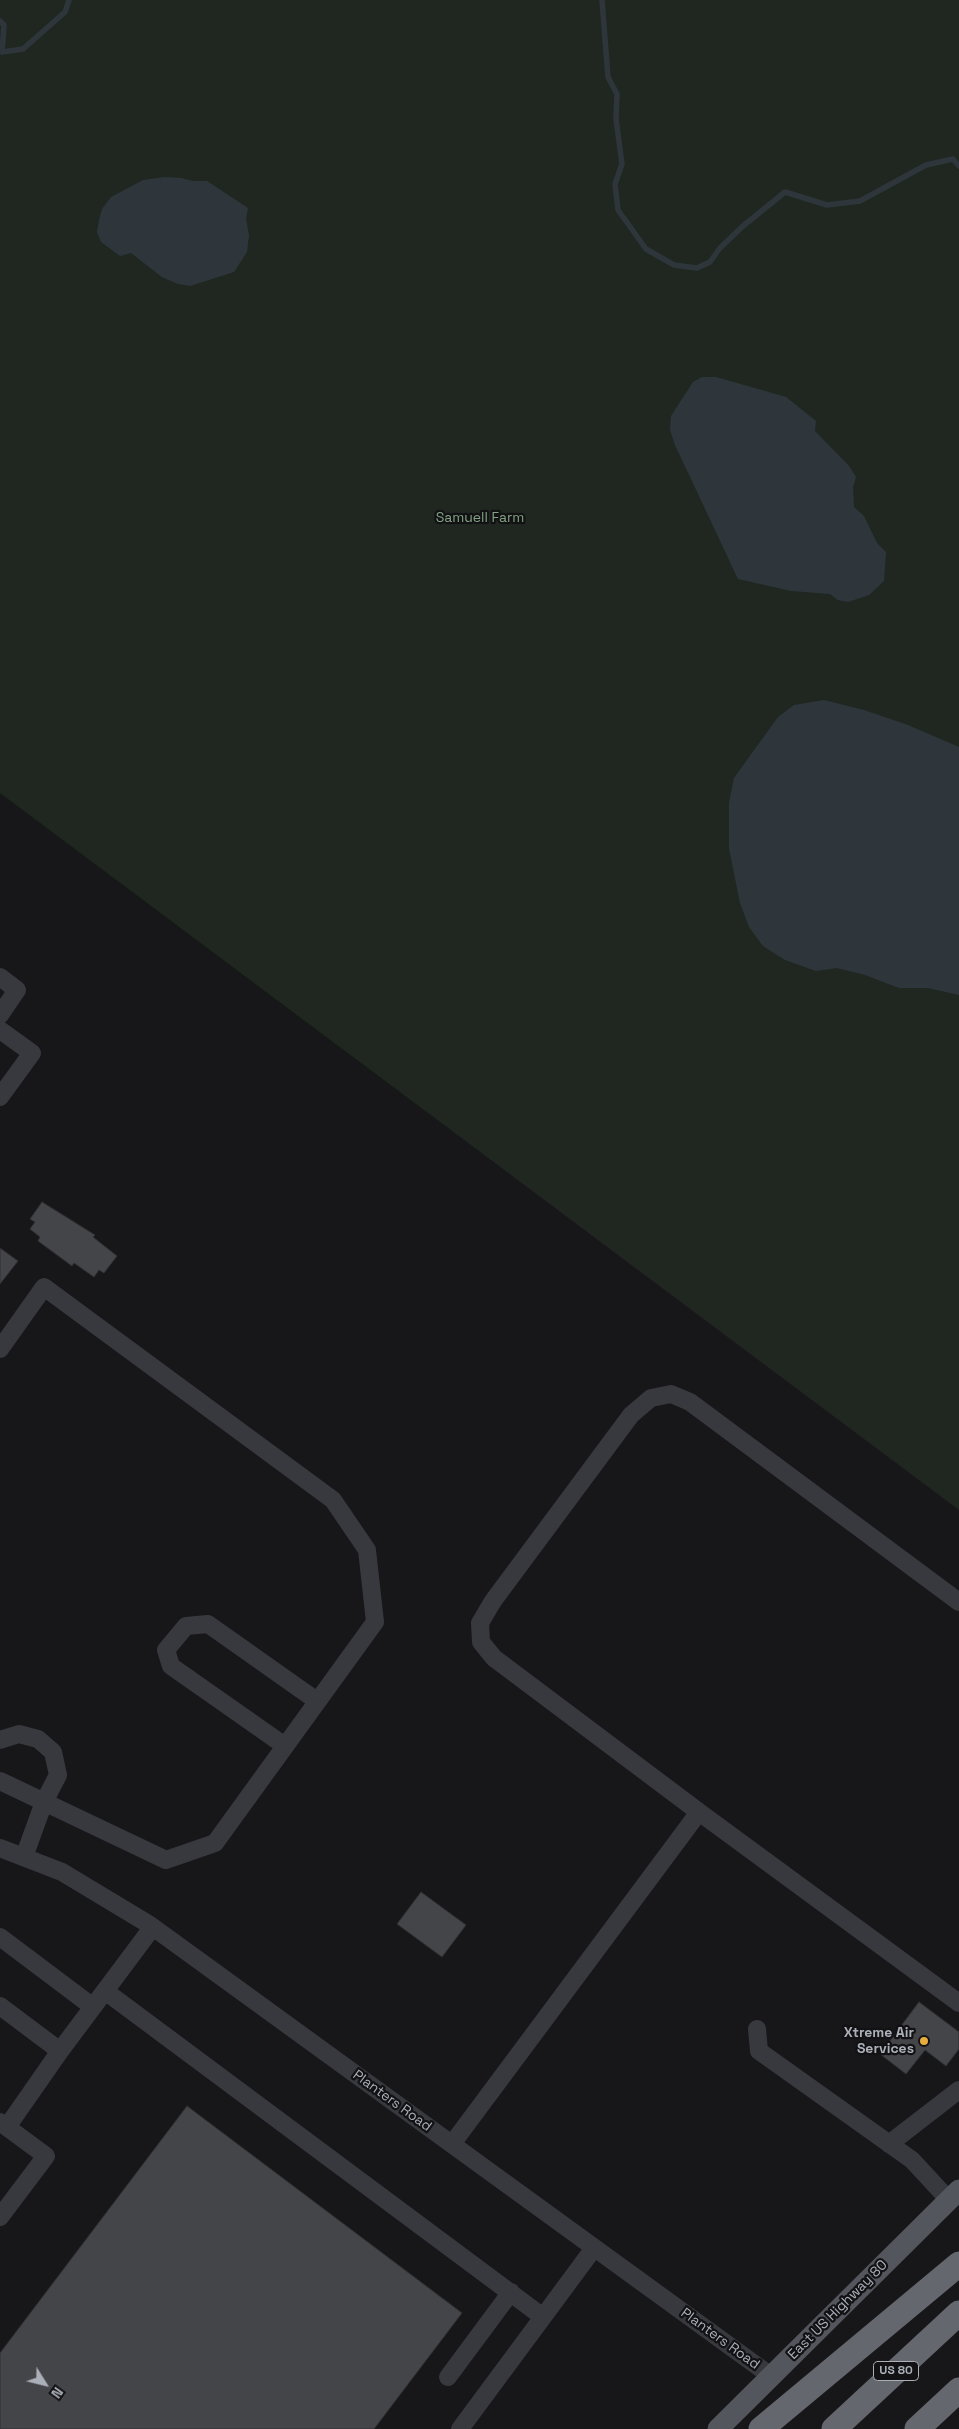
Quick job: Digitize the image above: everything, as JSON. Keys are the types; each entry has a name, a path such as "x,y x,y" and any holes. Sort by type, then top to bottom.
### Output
{"highway":[{"path":"762,2429 959,2264"},
{"name":"US 80","path":"834,2429 959,2313"},
{"path":"917,2429 959,2390"}],"main road":[{"name":"East US Highway 80","path":"718,2429 954,2195"}],"street":[{"path":"0,977 17,990 0,1015"},
{"path":"0,1030 32,1053 0,1097"},
{"path":"0,1349 44,1287 333,1500 367,1550 375,1622 215,1843 166,1860 0,1781"},
{"path":"959,1602 690,1402 671,1394 651,1398 631,1415 493,1601 480,1623 480,1642 494,1658 699,1812 959,2003"},
{"path":"285,1746 171,1666 166,1650 186,1626 208,1624 318,1701"},
{"path":"0,1740 19,1734 38,1739 53,1752 58,1775 44,1802 24,1857"},
{"path":"452,2144 699,1812"},
{"name":"Planters Road","path":"0,1848 62,1872 152,1928 771,2376"},
{"path":"0,2217 46,2156 3,2125 152,1928"},
{"path":"0,1937 93,2007"},
{"path":"105,1991 543,2316"},
{"path":"0,2006 60,2051"},
{"path":"757,2029 759,2051 912,2160 954,2195"},
{"path":"889,2144 959,2090"},
{"path":"460,2429 594,2248"},
{"path":"448,2377 511,2292"}],"green space":[{"name":"Samuell Farm","path":"0,0 959,0 959,1510 0,793"}],"shaded area":[{"path":"164,177 207,181 248,208 246,219 249,235 247,252 234,272 190,286 178,284 162,277 131,253 120,256 101,242 97,232 99,220 102,209 111,197 143,180"},
{"path":"702,377 716,377 786,397 816,421 815,431 849,466 856,477 853,487 854,507 864,516 877,543 886,552 884,581 869,595 848,602 838,600 830,594 791,591 738,579 675,445 670,430 671,416 693,382"},
{"path":"824,700 864,710 908,725 959,747 959,995 928,988 899,988 865,975 837,968 816,971 785,960 763,946 749,927 740,903 729,848 729,803 734,778 778,717 794,705"}],"building":[{"path":"42,1202 95,1235 93,1237 117,1256 104,1273 99,1270 94,1277 74,1263 72,1266 38,1241 40,1237 30,1229 35,1222 30,1219"},
{"path":"0,1248 18,1261 0,1284"},
{"path":"421,1892 466,1925 442,1957 397,1924"},
{"name":"Xtreme Air Services","path":"919,2002 959,2032 959,2049 946,2066 925,2050 906,2074 880,2054"},
{"path":"187,2106 462,2313 374,2429 0,2429 0,2353"}],"waterway":[{"path":"0,21 4,25 2,52 23,49 65,12 69,0"},
{"path":"602,0 608,77 617,94 616,119 622,164 615,184 618,210 646,249 674,265 697,268 710,262 720,248 743,226 785,192 827,205 860,201 926,165 953,159 959,166"}],"place":[{"name":"Xtreme Air Services","path":"924,2041"}]}
